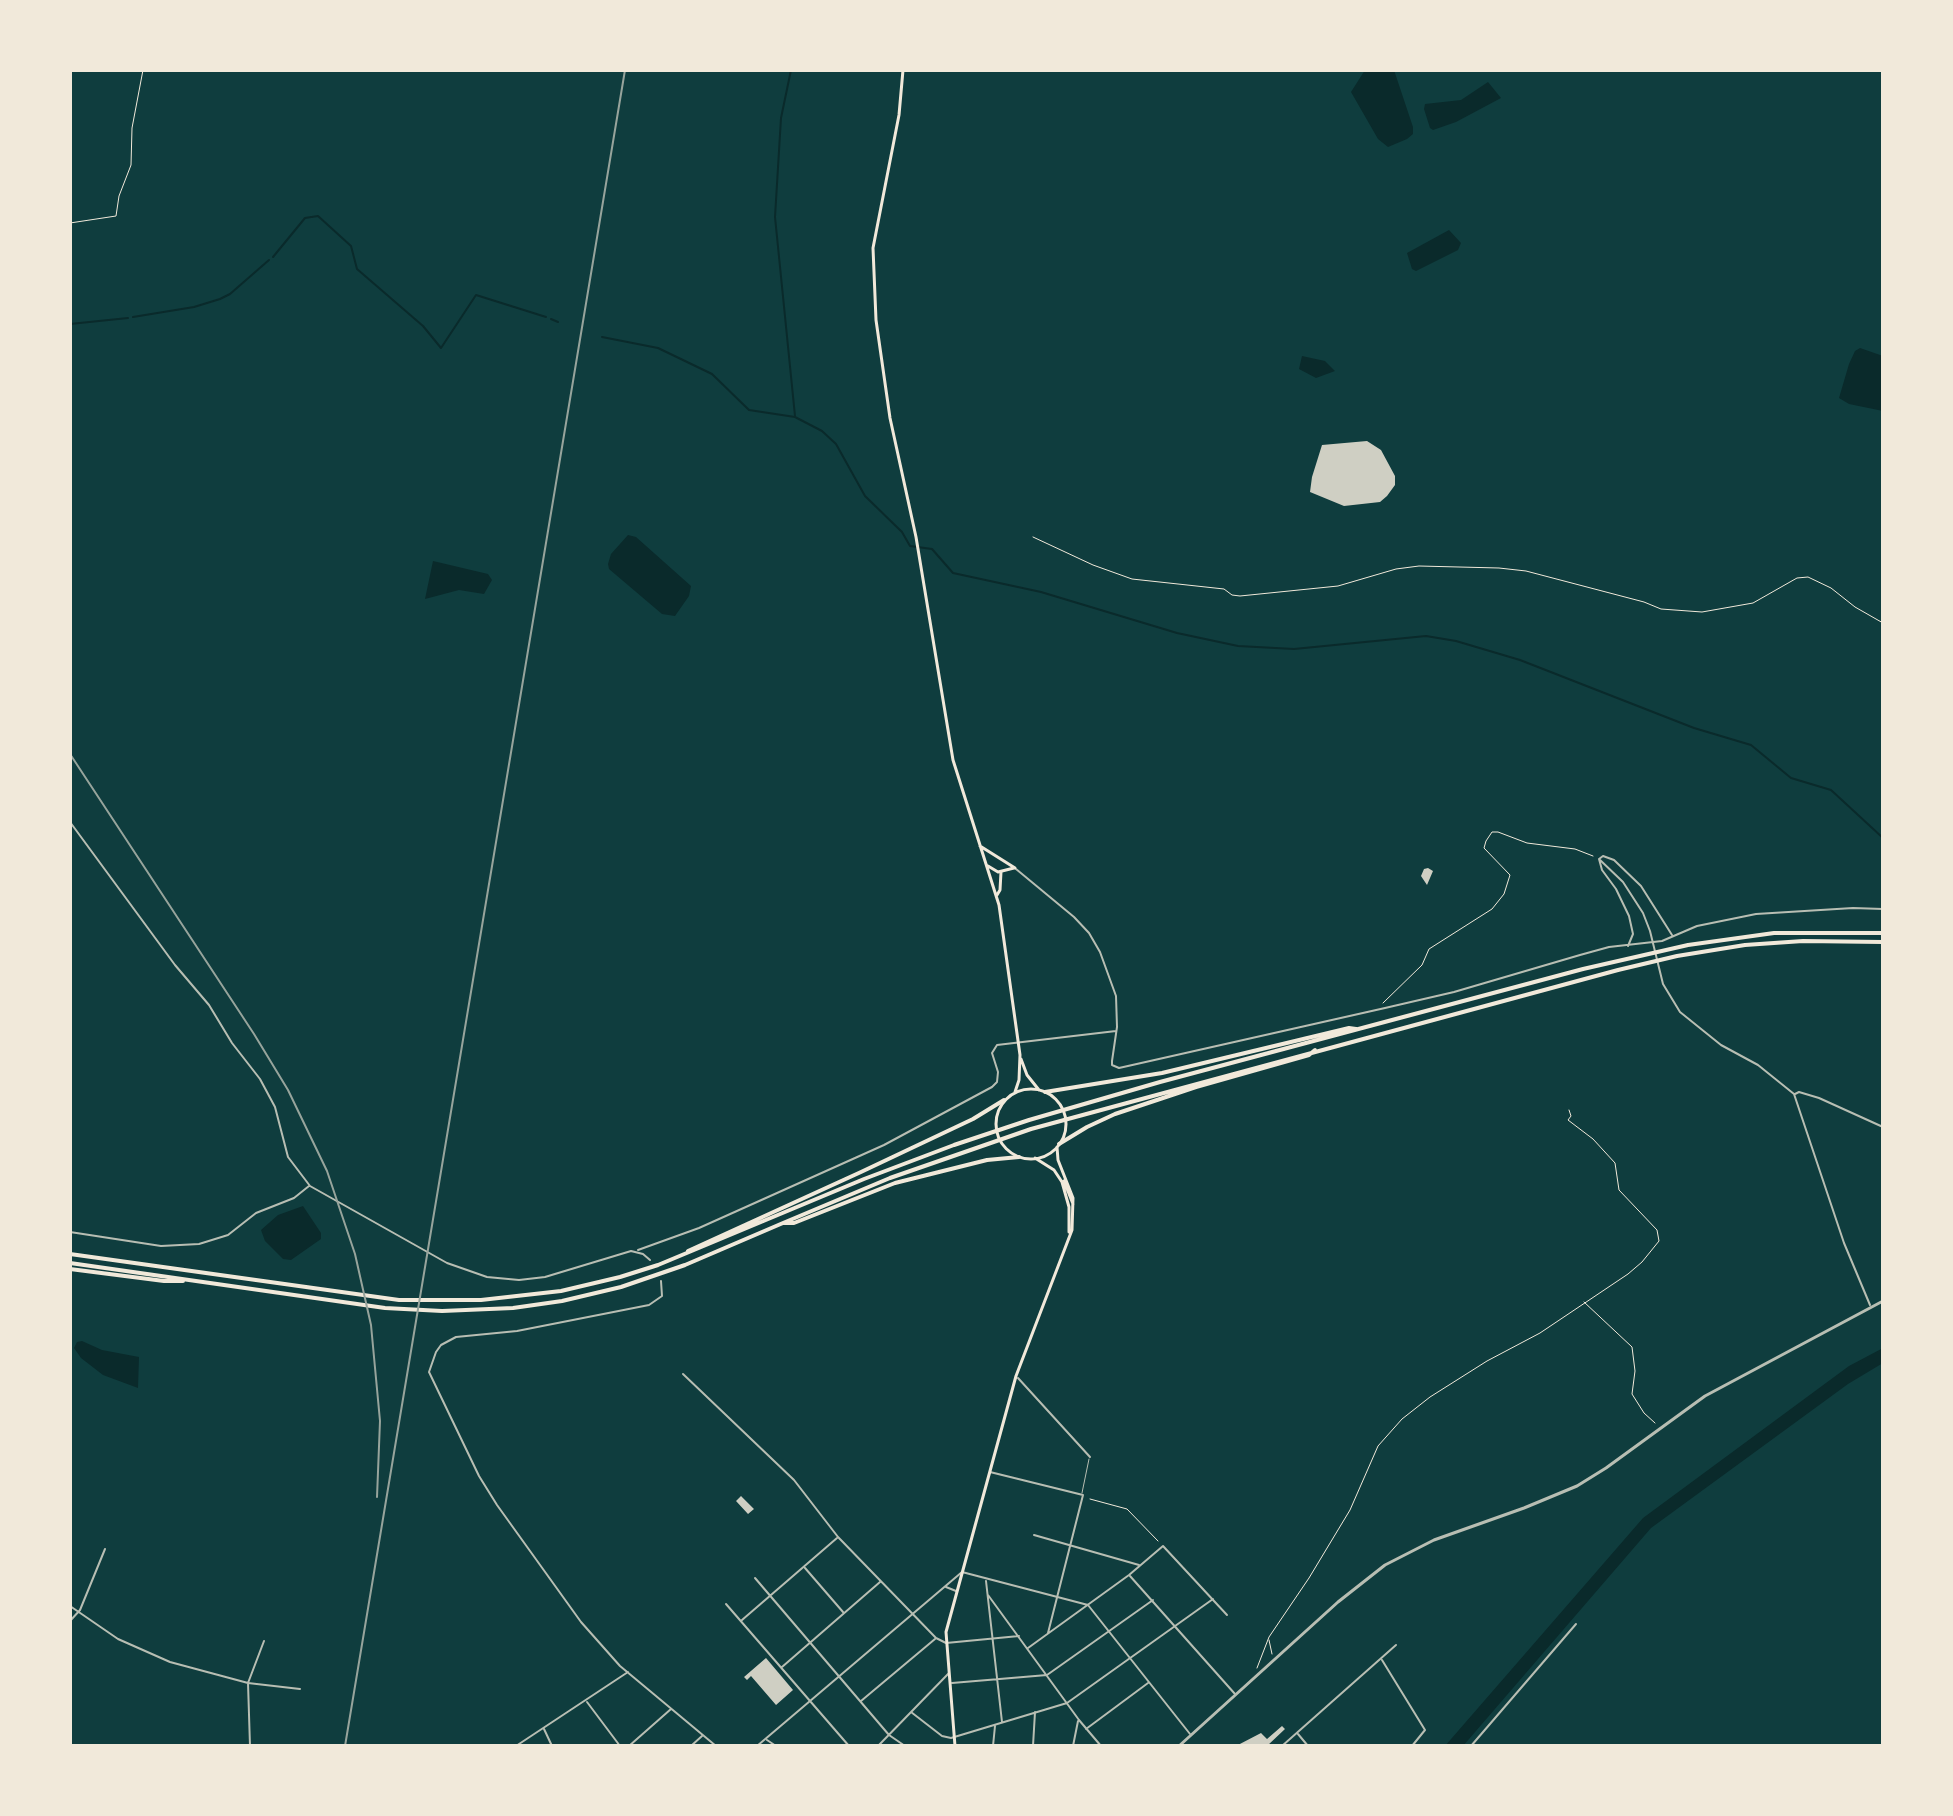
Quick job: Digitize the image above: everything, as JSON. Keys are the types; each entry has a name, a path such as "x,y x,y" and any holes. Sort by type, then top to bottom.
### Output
{"highway":[{"path":"70,1254 327,1291 430,1301 494,1300 561,1291 620,1277 683,1255 864,1179 1002,1128 1358,1029 1688,945 1774,933 1883,933"},
{"path":"70,1266 175,1282 186,1280 335,1302 429,1311 513,1308 592,1295 662,1274 890,1178 1073,1116 1677,956 1772,942 1883,942"},
{"path":"1042,1091 1139,1077 1349,1028 1358,1029"},
{"path":"1058,1146 1115,1114 1309,1055 1315,1050"},
{"path":"683,1255 693,1247 962,1124 1004,1100"},
{"path":"783,1223 794,1223 861,1195 919,1176 987,1160 1019,1157"}],"main road":[{"path":"903,70 899,115 873,248 872,287 890,418 916,542 953,760 997,895 1020,1055 1015,1092"},
{"path":"980,846 1015,868"},
{"path":"989,869 999,859"},
{"path":"989,869 1015,868"},
{"path":"997,895 1002,870"},
{"path":"955,1746 947,1624 1018,1369 1073,1221 1074,1205 1070,1188 1058,1160 1058,1146 1066,1126 1064,1112 1057,1100 1042,1091 1027,1075 1020,1055"},
{"path":"1042,1091 1025,1089 1004,1100 997,1114 996,1130 1002,1144 1019,1157 1035,1158 1049,1154 1058,1146"},
{"path":"1035,1158 1051,1167 1066,1184 1074,1205"},
{"path":"1059,1176 1068,1202 1069,1234"}],"street":[{"path":"70,822 175,965 209,1005 232,1043 260,1079 275,1107 288,1157 310,1186 435,1257 479,1276 519,1280 572,1270 699,1228 884,1145 992,1087 997,1082 998,1072 992,1053 997,1045 1117,1031"},
{"path":"1599,859 1608,857 1634,878 1650,896 1673,936"},
{"path":"1599,859 1632,894 1643,913 1660,975 1668,995 1680,1012 1721,1045 1758,1065 1794,1094 1844,1243 1872,1307"},
{"path":"1599,859 1602,870 1616,889 1629,916 1633,934 1628,946"},
{"path":"1015,868 1089,933 1100,952 1113,983 1117,1010 1112,1065 1116,1067 1454,992 1580,955 1662,941 1697,926 1756,914 1883,909"},
{"path":"1794,1094 1799,1092 1819,1098 1883,1127"},
{"path":"70,1232 154,1246 199,1244 232,1233 256,1213 294,1198 310,1186"},
{"path":"634,1251 650,1260"},
{"path":"661,1281 662,1294 652,1305 517,1331 456,1337 441,1345 429,1372 479,1476 581,1622 620,1666 716,1746"},
{"path":"1179,1746 1370,1575 1403,1554 1565,1492 1606,1468 1714,1391 1883,1301"},
{"path":"683,1374 794,1480 838,1537 936,1638 946,1643 1019,1636"},
{"path":"1016,1376 1090,1457"},
{"path":"989,1472 1083,1495 1047,1635"},
{"path":"1034,1535 1140,1565"},
{"path":"741,1621 838,1537"},
{"path":"1028,1648 1129,1575 1163,1546 1227,1615"},
{"path":"70,1621 78,1613 105,1549"},
{"path":"804,1567 844,1613"},
{"path":"757,1746 962,1572 1088,1605 1191,1735"},
{"path":"1129,1575 1235,1695"},
{"path":"755,1578 889,1735 905,1746"},
{"path":"986,1580 1002,1722"},
{"path":"781,1667 881,1582"},
{"path":"945,1587 956,1591"},
{"path":"988,1595 1101,1746"},
{"path":"911,1712 942,1736 956,1736 1067,1703 1213,1599"},
{"path":"951,1683 1047,1675 1153,1600"},
{"path":"726,1604 849,1746"},
{"path":"70,1606 118,1639 160,1659 248,1683 300,1689"},
{"path":"1471,1746 1576,1624"},
{"path":"861,1701 936,1638"},
{"path":"250,1746 248,1683 264,1641"},
{"path":"1282,1746 1396,1645"},
{"path":"1381,1658 1425,1730 1412,1746"},
{"path":"516,1746 629,1672"},
{"path":"878,1746 950,1672"},
{"path":"1086,1729 1149,1683"},
{"path":"586,1701 620,1746"},
{"path":"629,1746 672,1708"},
{"path":"1033,1746 1035,1712"},
{"path":"1073,1746 1079,1720"},
{"path":"993,1746 995,1725"},
{"path":"543,1729 552,1746"},
{"path":"1297,1733 1308,1746"},
{"path":"691,1746 704,1735"},
{"path":"766,1739 776,1746"}],"lane":[{"path":"1083,1495 1081,1492 1090,1457"}],"path":[{"path":"70,223 116,216 119,196 131,165 132,128 143,70"},
{"path":"1033,537 1132,579 1224,589 1240,596 1338,586 1396,569 1419,566 1499,568 1526,571 1661,609 1702,612 1753,603 1797,578 1808,577 1831,588 1883,623"},
{"path":"1383,1003 1422,965 1429,949 1492,909 1504,894 1510,875 1484,848 1492,832 1527,843 1575,849 1599,859"},
{"path":"1257,1666 1269,1637 1350,1510 1378,1446 1402,1419 1430,1397 1487,1361 1540,1333 1635,1268 1659,1241 1657,1230 1619,1190 1615,1163 1593,1139 1568,1120 1571,1116 1569,1110"},
{"path":"1584,1302 1632,1347 1635,1371 1632,1394 1644,1413 1660,1427"},
{"path":"1083,1495 1127,1509 1163,1546"},
{"path":"1269,1637 1273,1661"}],"water":[{"path":"1365,70 1394,70 1413,127 1413,134 1407,139 1388,147 1378,139 1351,92"},
{"path":"1488,82 1501,98 1456,122 1433,130 1430,128 1425,104 1461,100"},
{"path":"1449,230 1461,243 1458,250 1416,271 1412,269 1407,253"},
{"path":"1860,348 1883,356 1883,411 1849,404 1839,398 1849,364 1855,351"},
{"path":"1302,356 1325,361 1335,371 1316,378 1299,369"},
{"path":"628,535 636,537 691,586 689,596 675,616 662,614 609,569 611,554"},
{"path":"433,561 488,574 492,580 484,594 459,590 425,599"},
{"path":"303,1206 321,1233 321,1239 291,1260 283,1259 265,1241 261,1230 278,1215"},
{"path":"82,1341 102,1350 139,1357 138,1388 103,1375 81,1358 74,1348 77,1342"},
{"path":"1883,1348 1883,1363 1848,1384 1651,1528 1463,1746 1445,1746 1643,1518 1849,1366"}],"building":[{"path":"1367,441 1381,450 1395,476 1395,485 1387,496 1380,502 1344,506 1310,492 1322,445"},
{"path":"1428,868 1433,871 1427,885 1421,876"},
{"path":"741,1496 754,1509 748,1514 736,1501"},
{"path":"766,1658 793,1690 776,1705 751,1676 747,1680 744,1677"},
{"path":"1282,1726 1285,1729 1267,1746 1236,1746 1261,1733 1267,1739"}],"waterway":[{"path":"791,70 781,118 775,217 795,416"},
{"path":"273,257 305,218 318,216 351,246 357,269 423,326 441,348 476,295 546,317"},
{"path":"133,317 194,307 220,299 269,260"},
{"path":"70,324 128,318"},
{"path":"551,319 558,322"},
{"path":"602,337 658,348 712,374 749,410 795,417 822,431 836,444 865,496 902,532 910,546 932,549 953,573 1041,592 1177,633 1238,646 1294,649 1426,636 1456,641 1520,660 1694,728 1751,745 1791,778 1831,790 1883,838"}],"railway":[{"path":"345,1746 625,70"},
{"path":"70,754 254,1034 288,1090 327,1171 355,1254 371,1325 380,1421 377,1497"}]}
